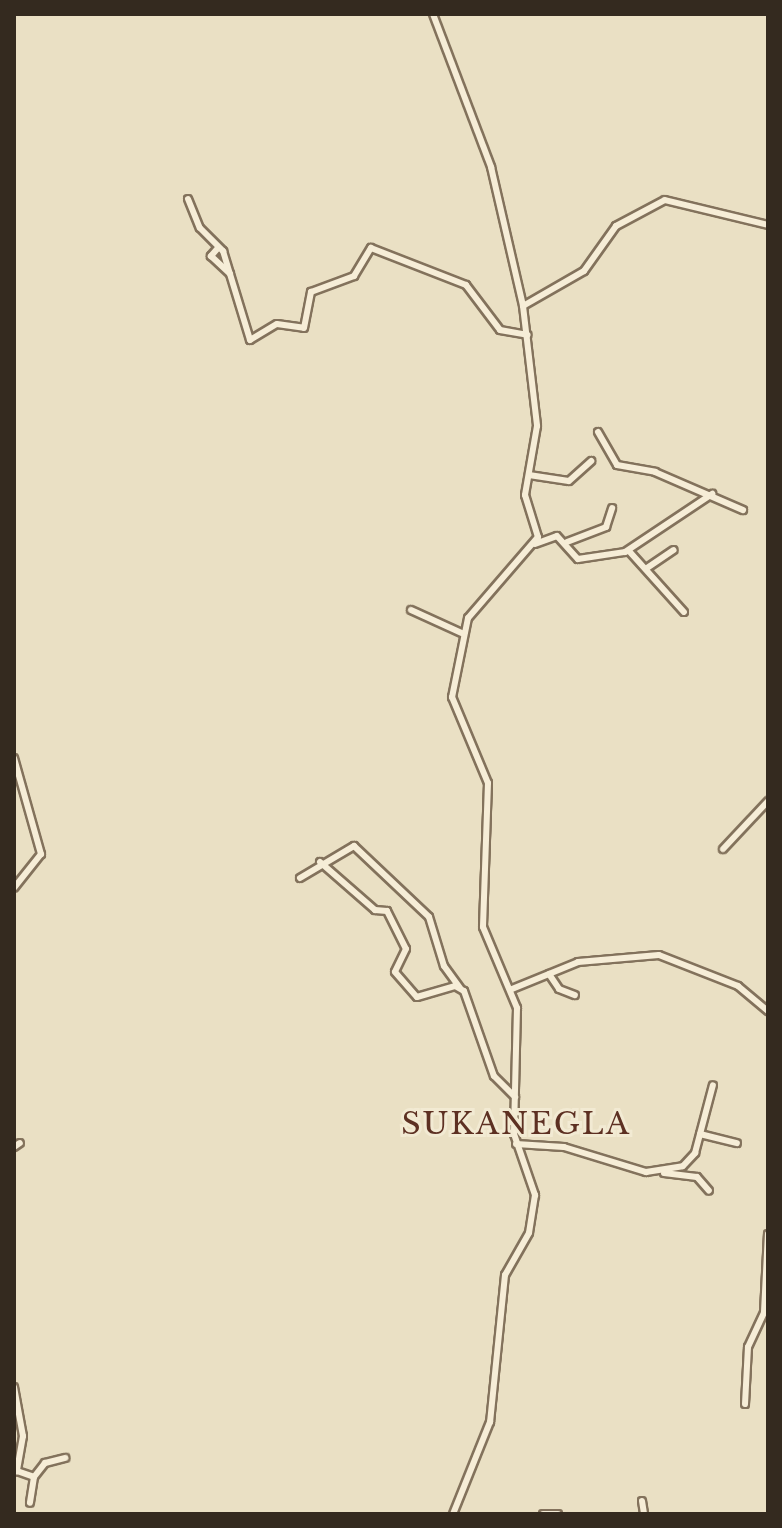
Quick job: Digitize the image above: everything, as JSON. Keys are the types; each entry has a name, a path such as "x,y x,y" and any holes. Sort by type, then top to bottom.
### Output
{"street":[{"path":"433,14 491,167 523,306 537,426 525,503 538,528 535,544"},
{"path":"188,199 230,274 251,340 277,324 304,329 311,292 356,274 371,248 466,285 500,330 528,335"},
{"path":"523,306 579,275 616,226 659,202 701,204 768,225"},
{"path":"598,432 617,465 712,494 743,510"},
{"path":"529,475 569,481 591,461"},
{"path":"453,1514 490,1422 505,1275 534,1209 532,1180 516,1144 519,1025 512,989 483,927 488,783 452,697 464,634 470,615 535,544 557,536 567,542 578,559 629,551 712,494"},
{"path":"567,542 606,527 612,508"},
{"path":"647,568 674,550"},
{"path":"629,551 684,612"},
{"path":"411,610 434,614 464,634"},
{"path":"14,758 41,854 14,888"},
{"path":"723,849 768,801"},
{"path":"300,878 351,844 390,875 433,922 444,966 475,1009 494,1076 515,1097"},
{"path":"320,862 389,914 406,949 395,972 417,997 460,988"},
{"path":"512,989 549,974 616,956 669,957 738,986 768,1011"},
{"path":"549,974 559,989 575,995"},
{"path":"661,1171 691,1161 713,1085"},
{"path":"700,1134 737,1143"},
{"path":"516,1144 532,1141 697,1177 709,1191"},
{"path":"745,1404 748,1347 764,1312 768,1234"},
{"path":"14,1387 23,1436 16,1471 34,1477"},
{"path":"30,1503 34,1477 45,1463 65,1458"},
{"path":"642,1501 644,1514"},
{"path":"543,1514 558,1514"}],"district":[{"name":"SUKANEGLA","path":"516,1124"}]}
